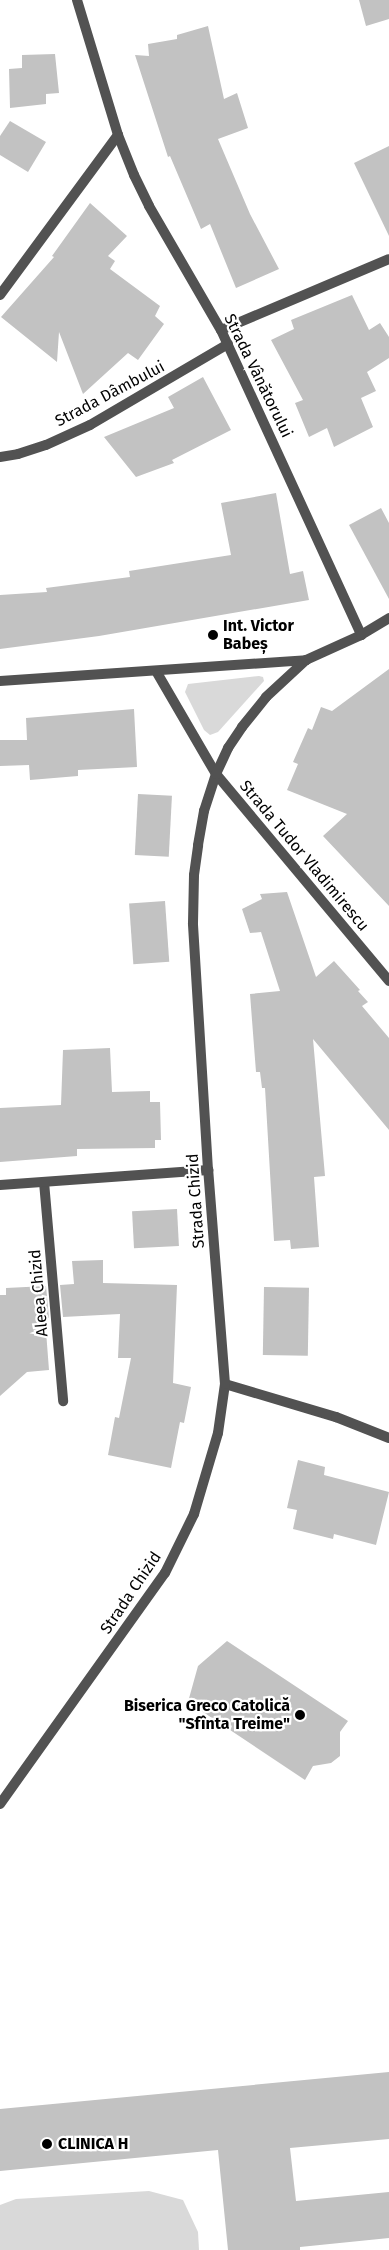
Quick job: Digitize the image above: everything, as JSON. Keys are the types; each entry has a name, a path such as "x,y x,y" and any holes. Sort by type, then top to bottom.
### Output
{"street":[{"name":"Strada Vânătorului","path":"77,0 118,135 149,206 228,344 361,635"},
{"path":"0,295 118,135"},
{"path":"221,330 389,258"},
{"name":"Strada Dâmbului","path":"0,457 46,444 90,425 228,344"},
{"name":"Strada Chizid","path":"0,1804 165,1573 194,1514 218,1433 225,1384 208,1170 193,923 194,875 204,811 216,774 228,748 248,719 266,697 306,660 361,635 389,618"},
{"path":"0,681 306,660"},
{"name":"Strada Tudor Vladimirescu","path":"156,671 216,774 389,981"},
{"path":"0,1185 208,1170"},
{"name":"Aleea Chizid","path":"44,1182 63,1401"},
{"path":"225,1384 336,1416 389,1438"}],"shaded area":[{"path":"263,677 264,681 218,732 210,735 204,730 185,692 188,684"},
{"path":"149,2191 183,2200 198,2232 199,2250 0,2250 0,2205 16,2199"}],"building":[{"path":"359,0 389,0 389,19 366,26"},
{"path":"208,26 224,99 237,93 248,128 218,139 250,214 279,269 236,288 210,224 201,229 170,156 168,157 135,55 149,56 148,44 177,39 177,35"},
{"path":"55,54 59,93 46,94 46,104 10,108 9,69 22,68 22,55"},
{"path":"10,121 46,142 28,172 0,155 0,136"},
{"path":"389,146 389,236 354,163"},
{"path":"90,203 127,236 108,256 115,261 110,269 160,306 155,316 164,324 138,360 128,353 83,394 59,332 57,362 1,317 54,257 52,256"},
{"path":"352,295 369,330 380,323 389,337 389,358 367,372 376,391 361,398 373,427 334,447 327,428 309,437 295,403 303,400 271,340 294,329 291,320"},
{"path":"203,377 231,430 172,460 174,463 136,477 104,437 174,408 168,397"},
{"path":"276,493 290,574 303,571 309,600 99,636 0,649 0,595 47,592 46,588 130,577 129,571 231,555 221,503"},
{"path":"381,508 389,523 389,599 349,525"},
{"path":"389,669 389,906 323,836 347,814 287,790 298,764 293,762 308,728 312,730 321,707 332,711"},
{"path":"134,709 137,767 78,770 78,776 30,780 29,765 0,766 0,740 27,740 26,718"},
{"path":"138,794 172,796 169,857 135,855"},
{"path":"287,892 316,977 334,961 360,990 358,991 368,1002 362,1006 389,1038 389,1130 313,1039 325,1176 314,1177 319,1247 291,1249 290,1240 274,1241 265,1088 262,1088 260,1072 256,1072 250,994 280,991 261,932 250,933 242,909 262,899 260,894"},
{"path":"165,901 169,962 133,964 129,904"},
{"path":"110,1048 112,1092 150,1091 150,1102 160,1102 161,1140 155,1140 155,1148 77,1149 77,1156 0,1162 0,1108 61,1105 63,1050"},
{"path":"177,1209 179,1246 134,1248 132,1211"},
{"path":"103,1260 103,1283 177,1285 173,1383 191,1387 184,1423 180,1422 171,1468 108,1455 115,1417 119,1418 131,1358 118,1358 120,1314 63,1317 60,1285 74,1284 72,1261"},
{"path":"46,1286 49,1318 45,1318 49,1370 27,1372 0,1396 0,1295 6,1295 6,1288"},
{"path":"264,1287 309,1288 308,1356 263,1355"},
{"path":"298,1460 325,1467 324,1475 389,1492 376,1545 334,1534 333,1539 293,1529 297,1510 287,1508"},
{"path":"227,1641 348,1721 340,1732 340,1756 331,1763 313,1766 305,1780 188,1702 198,1666"},
{"path":"389,2072 389,2139 290,2148 296,2201 389,2192 389,2238 300,2247 300,2250 228,2250 218,2150 0,2171 0,2109"}],"place":[{"name":"Int. Victor Babeș","path":"213,635"},
{"name":"Biserica Greco Catolică \"Sfînta Treime\"","path":"300,1715"},
{"name":"CLINICA H","path":"47,2144"}]}
